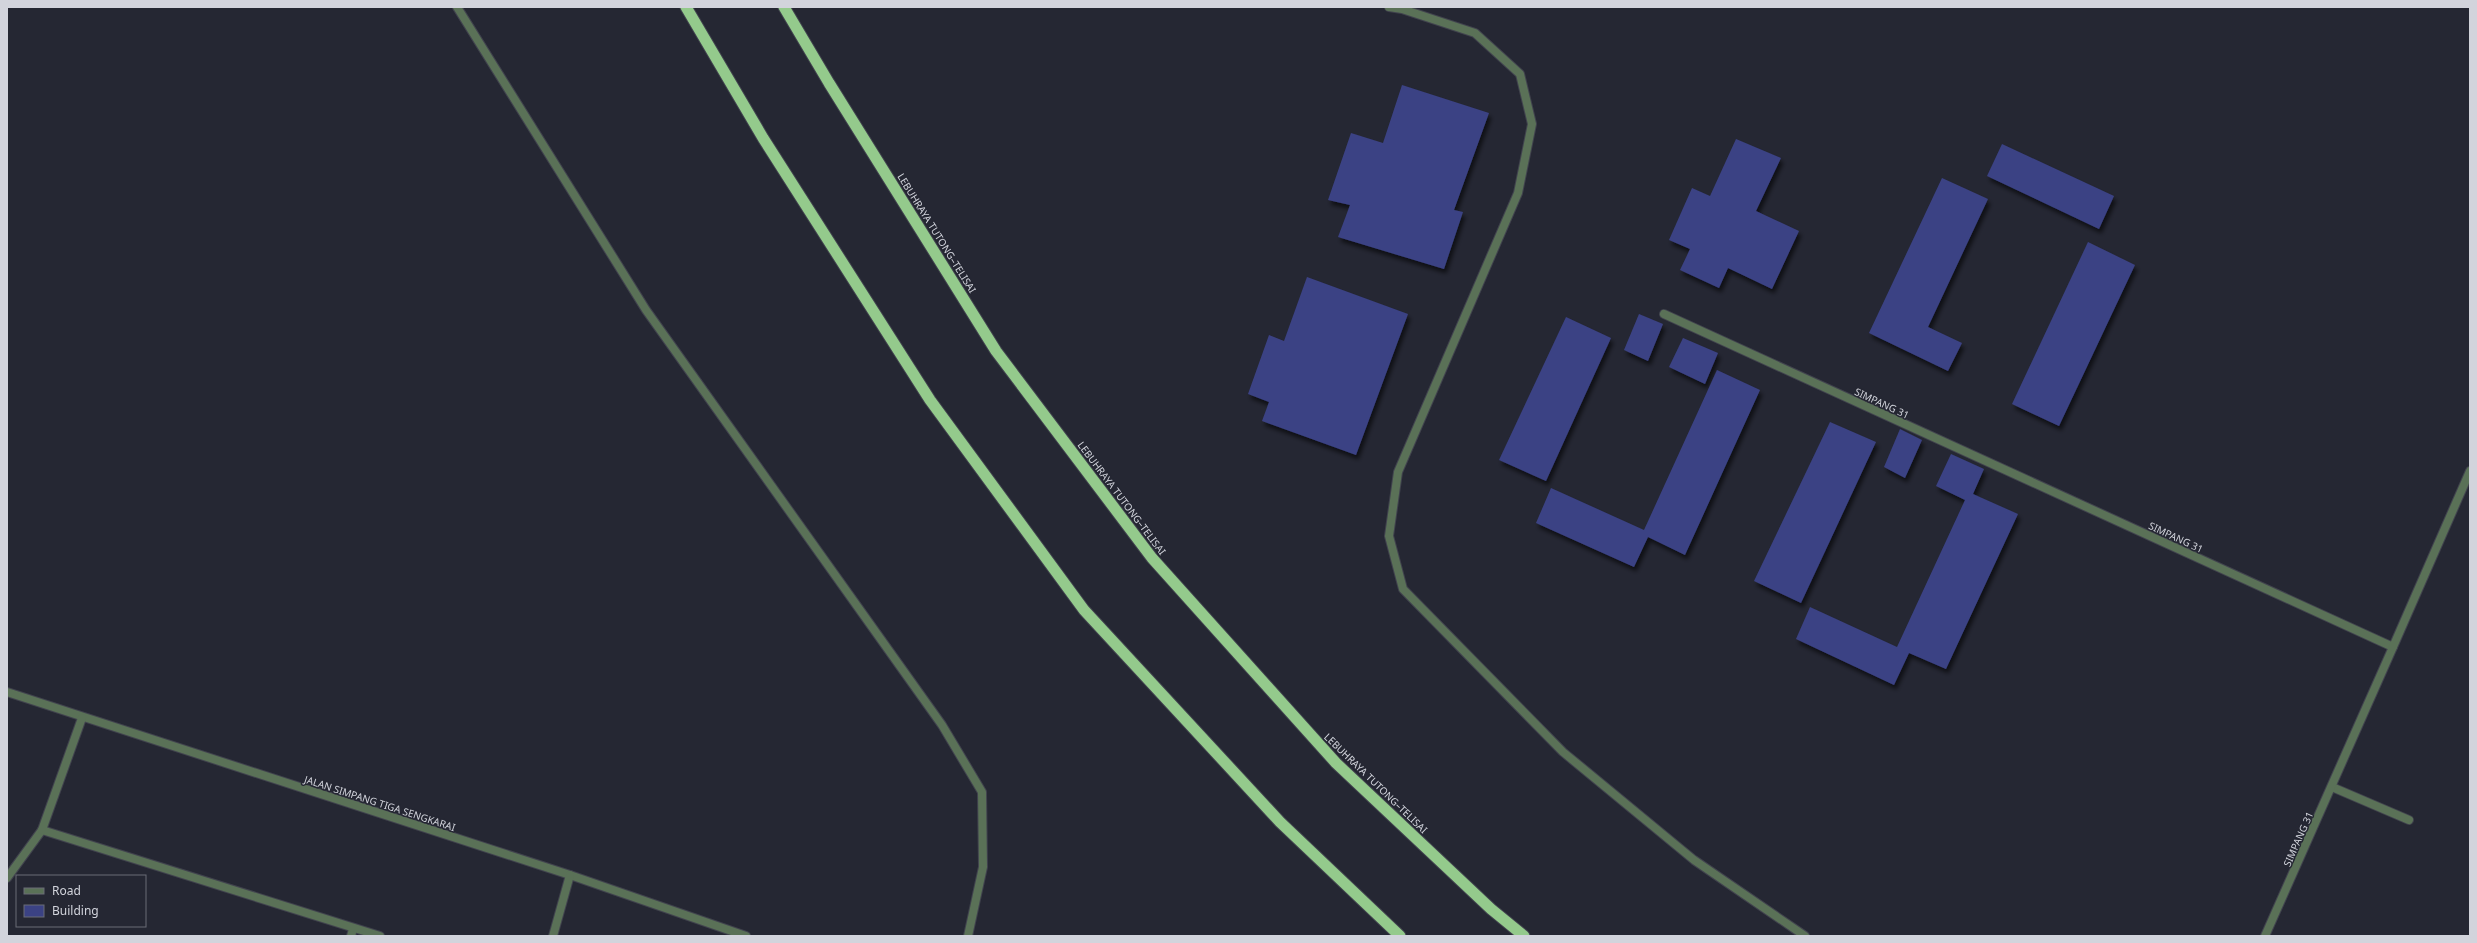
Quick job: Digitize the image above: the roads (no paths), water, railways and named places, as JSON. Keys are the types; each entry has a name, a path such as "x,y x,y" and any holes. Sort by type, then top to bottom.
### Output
{"highway":[{"path":"686,7 763,138 930,400 1084,610 1280,822 1400,936"},
{"name":"LEBUHRAYA TUTONG–TELISAI","path":"784,7 829,83 996,351 1152,558 1336,763 1491,909 1524,936"}],"street":[{"path":"458,7 646,310 942,725 982,792 983,867 968,936"},
{"path":"1389,7 1402,9 1475,33 1520,74 1532,124 1518,193 1398,472 1390,536 1403,589 1563,752 1694,860 1805,936"},
{"name":"SIMPANG 31","path":"1664,314 2393,647 2265,936"},
{"path":"2393,647 2470,470"},
{"name":"JALAN SIMPANG TIGA SENGKARAI","path":"7,692 82,718 570,875 746,936"},
{"path":"7,878 42,830 82,718"},
{"path":"2332,787 2409,820"},
{"path":"42,830 352,932 380,936"},
{"path":"553,936 570,875"}]}
